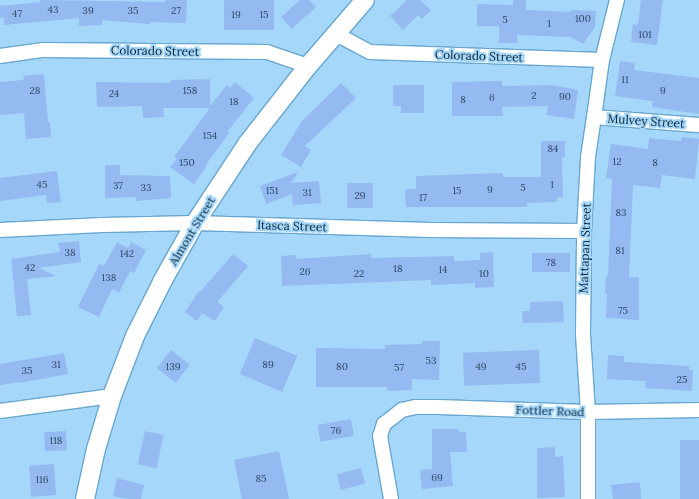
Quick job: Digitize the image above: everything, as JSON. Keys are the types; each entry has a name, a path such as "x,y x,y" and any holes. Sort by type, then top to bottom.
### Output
{"street":[{"name":"Almont Street","path":"85,499 96,449 112,396 135,336 163,280 195,223 247,144 308,66 365,0"},
{"name":"Mattapan Street","path":"588,499 588,412 583,334 584,231 588,157 602,60 616,0"},
{"name":"Colorado Street","path":"336,34 370,52 602,60"},
{"name":"Colorado Street","path":"0,56 42,50 267,52 308,66"},
{"name":"Mulvey Street","path":"594,117 699,125"},
{"name":"Itasca Street","path":"0,230 102,225 195,223 431,230 584,231"},
{"path":"0,411 112,396"},
{"name":"Fottler Road","path":"392,499 380,436 384,424 402,410 415,407 588,412 699,410"}],"building":[{"path":"40,0 165,2 165,0 187,0 186,23 150,22 150,24 102,20 102,25 79,26 79,18 4,25 4,18 0,18 0,6 40,2"},
{"path":"224,0 274,0 274,30 224,30"},
{"path":"300,0 309,0 316,7 292,29 281,17"},
{"path":"407,0 420,0 431,10 422,19 418,15 403,30 390,16"},
{"path":"513,0 526,0 526,10 571,12 571,10 596,11 595,27 583,44 571,37 517,35 517,43 499,43 499,26 477,26 477,4 513,5"},
{"path":"641,0 663,0 657,45 631,42 633,24 638,25"},
{"path":"620,61 635,63 634,70 699,78 699,114 652,107 653,101 615,96"},
{"path":"44,74 48,122 50,122 51,137 26,139 24,113 0,115 0,82 24,80 23,76"},
{"path":"210,79 210,106 227,85 230,88 235,82 254,98 227,132 229,133 194,184 170,167 177,159 174,157 210,108 163,108 164,117 143,118 142,106 97,107 96,82 171,83 171,80"},
{"path":"502,81 502,86 552,85 578,90 574,119 546,115 548,106 502,107 503,116 452,116 452,82"},
{"path":"341,83 356,98 305,146 311,150 301,167 281,155 302,121"},
{"path":"393,85 424,85 424,113 401,113 401,106 393,106"},
{"path":"682,137 699,139 695,179 662,175 660,188 633,185 629,277 639,277 639,320 606,318 607,294 605,294 606,276 608,276 612,179 606,178 611,144 648,149 649,138 681,141"},
{"path":"541,141 565,141 565,157 562,157 563,197 557,197 557,202 527,203 527,207 406,207 405,189 416,189 416,176 503,173 503,177 541,177"},
{"path":"105,165 120,165 120,175 170,176 171,198 136,201 136,197 105,198"},
{"path":"57,171 61,202 47,203 46,195 0,201 0,178"},
{"path":"298,172 291,183 319,181 321,203 293,205 292,194 266,204 260,186"},
{"path":"347,183 373,183 373,208 347,208"},
{"path":"79,241 81,262 39,268 56,276 27,279 31,315 17,316 11,259 60,252 58,243"},
{"path":"117,242 128,248 131,242 146,250 134,273 130,271 119,293 112,289 99,317 78,307 99,264 104,266"},
{"path":"493,252 494,287 475,288 475,283 431,285 431,280 282,286 281,256 296,255 296,259 371,254 371,258 454,256 454,261 480,260 480,253"},
{"path":"532,253 570,253 570,272 532,272"},
{"path":"233,254 248,266 217,302 224,307 215,321 202,313 197,321 185,312 199,291 200,292"},
{"path":"563,301 564,322 523,323 522,311 530,311 530,302"},
{"path":"255,338 297,356 282,392 240,374"},
{"path":"422,341 440,341 439,380 412,379 412,390 387,391 387,387 316,387 316,348 385,349 385,345 422,344"},
{"path":"171,350 190,365 176,383 157,368"},
{"path":"539,350 540,383 464,386 463,353"},
{"path":"64,353 68,374 0,385 0,364"},
{"path":"608,355 624,356 624,362 689,366 689,370 693,370 692,391 645,388 646,381 607,379"},
{"path":"351,419 354,436 320,442 318,425"},
{"path":"432,429 459,429 459,432 466,432 467,452 450,452 453,486 422,489 420,470 432,469"},
{"path":"66,431 67,450 45,451 44,432"},
{"path":"145,431 164,435 157,468 138,464"},
{"path":"680,440 699,440 699,499 680,499"},
{"path":"555,447 555,457 563,456 565,497 537,498 537,448"},
{"path":"279,451 289,499 242,499 234,460"},
{"path":"54,464 56,495 31,497 29,466"},
{"path":"361,468 365,483 341,490 337,474"},
{"path":"117,478 144,485 141,499 128,499 113,496"},
{"path":"640,482 641,499 613,499 611,485"}]}
